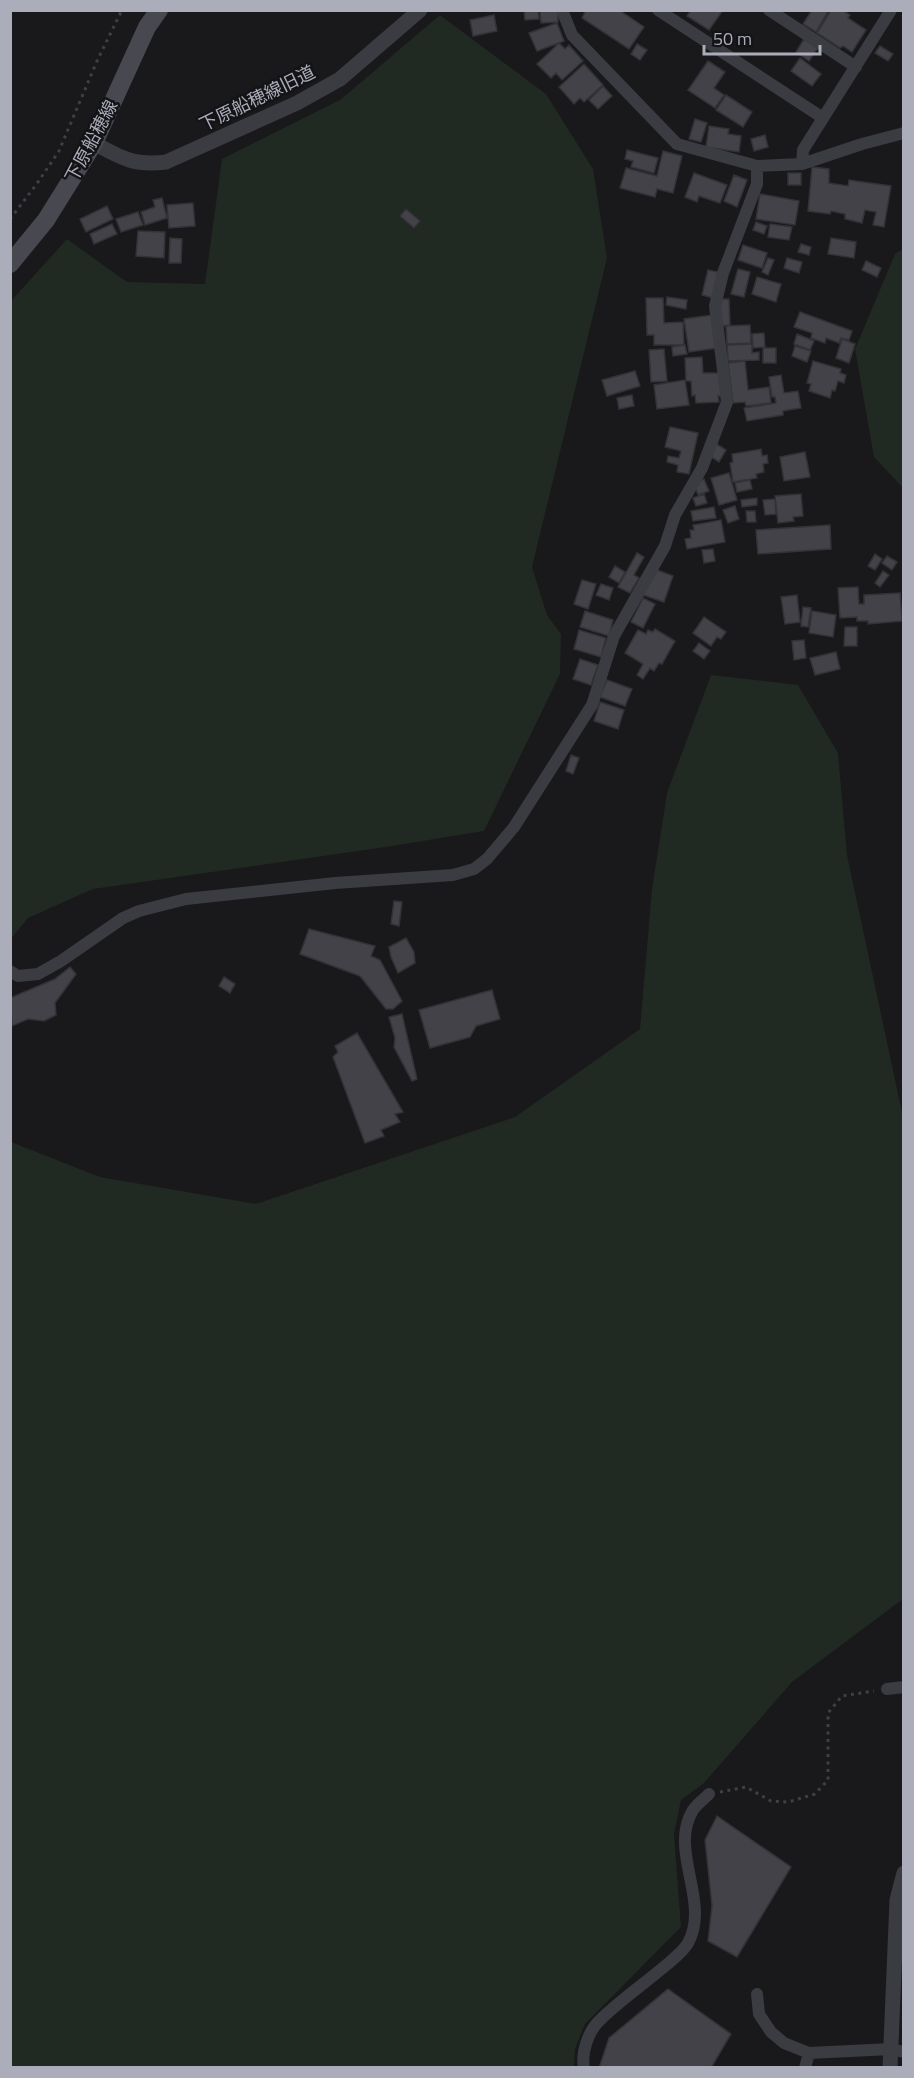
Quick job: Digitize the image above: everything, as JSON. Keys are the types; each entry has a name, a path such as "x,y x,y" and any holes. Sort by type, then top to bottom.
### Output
{"main road":[{"name":"下原船穂線","path":"10,264 46,220 94,143 147,27 159,10"}],"street":[{"name":"下原船穂線旧道","path":"94,143 118,157 145,165 166,162 297,103 340,79 420,10"},
{"path":"562,10 572,35 677,144 757,166 802,164 903,133"},
{"path":"658,10 823,118"},
{"path":"769,10 856,67"},
{"path":"802,164 803,150 856,67 886,12"},
{"path":"10,971 18,976 38,974 62,961 123,918 139,910 186,899 335,883 453,875 474,869 487,859 514,827 592,705 614,636 665,546 675,515 702,468 728,402 715,306 723,273 757,184 757,166"},
{"path":"887,1689 903,1687"},
{"path":"584,2067 586,2044 597,2023 674,1958 686,1946 694,1931 696,1914 684,1840 693,1809 709,1794"},
{"path":"890,2067 897,2051 897,1900 903,1873"},
{"path":"757,1994 759,2014 771,2032 784,2043 809,2053 897,2051"},
{"path":"806,2067 809,2053"}],"path":[{"path":"10,219 59,151 97,61 122,10"},
{"path":"709,1794 746,1787 771,1801 788,1802 815,1794 828,1780 828,1713 842,1696 887,1689"}],"shaded area":[{"path":"440,15 546,94 593,169 607,258 532,567 547,615 561,634 560,674 484,831 93,889 28,918 11,939 11,301 67,239 127,282 205,284 222,159 340,100"},
{"path":"903,249 903,488 874,457 855,349 895,254"},
{"path":"711,675 798,685 838,753 847,855 903,1117 903,1599 792,1682 704,1783 681,1800 674,1834 681,1927 585,2024 575,2049 574,2067 11,2067 11,1142 100,1177 256,1204 515,1117 640,1029 652,889 667,793"}],"building":[{"path":"524,10 538,10 539,19 525,20"},
{"path":"540,10 558,10 558,22 541,23"},
{"path":"586,10 619,10 644,27 629,49 582,18"},
{"path":"691,10 723,10 709,30 687,16"},
{"path":"812,10 829,10 816,32 803,24"},
{"path":"831,10 845,10 850,15 848,18 866,30 852,52 843,46 840,48 817,33"},
{"path":"494,15 497,31 473,36 470,20"},
{"path":"557,23 564,41 537,51 529,33"},
{"path":"804,39 818,48 809,61 796,52"},
{"path":"559,43 565,49 569,45 583,61 562,80 556,73 551,78 537,64"},
{"path":"637,44 647,50 640,60 631,54"},
{"path":"880,46 893,54 888,61 875,53"},
{"path":"800,58 821,74 812,86 791,71"},
{"path":"708,61 725,72 714,88 724,95 715,108 688,90"},
{"path":"584,64 603,85 584,102 580,98 574,104 559,87"},
{"path":"603,86 612,96 598,109 589,100"},
{"path":"726,95 752,112 743,127 716,110"},
{"path":"695,119 707,123 701,142 689,139"},
{"path":"709,126 729,129 728,134 741,136 739,152 706,147"},
{"path":"765,135 768,147 754,151 751,139"},
{"path":"627,150 658,158 654,173 631,167 633,161 625,159"},
{"path":"663,151 682,156 673,193 657,189 655,197 620,188 626,168 657,176"},
{"path":"812,167 829,169 829,183 848,186 849,180 891,186 884,227 873,225 876,212 865,210 862,223 845,219 845,214 831,211 830,214 808,211"},
{"path":"694,173 727,185 720,203 699,196 697,202 685,197"},
{"path":"788,173 801,173 801,185 788,185"},
{"path":"734,175 747,180 737,207 724,201"},
{"path":"760,194 799,201 795,225 756,219"},
{"path":"162,198 167,218 145,225 141,212 155,207 153,200"},
{"path":"193,203 195,226 169,228 167,205"},
{"path":"107,206 113,219 86,232 80,219"},
{"path":"406,209 420,221 414,228 400,216"},
{"path":"138,212 143,225 121,232 116,219"},
{"path":"756,222 767,226 764,234 753,230"},
{"path":"112,224 117,234 94,244 90,234"},
{"path":"770,224 792,227 789,240 768,237"},
{"path":"138,231 165,232 164,258 136,256"},
{"path":"170,238 182,239 181,263 169,263"},
{"path":"831,238 856,242 854,258 828,254"},
{"path":"801,244 811,247 809,255 798,252"},
{"path":"743,245 767,253 762,268 738,260"},
{"path":"768,258 774,260 768,275 762,272"},
{"path":"787,258 802,262 799,273 784,268"},
{"path":"866,261 881,268 877,277 862,270"},
{"path":"738,269 750,272 744,297 731,294"},
{"path":"708,270 718,272 713,298 702,295"},
{"path":"757,277 781,284 776,302 752,294"},
{"path":"667,297 687,300 686,309 666,305"},
{"path":"646,298 663,298 664,323 683,322 684,345 654,345 654,335 647,335"},
{"path":"720,299 729,299 730,325 721,326"},
{"path":"800,312 852,331 849,340 841,338 839,343 826,338 825,343 811,338 812,333 794,327"},
{"path":"712,315 717,348 689,352 684,319"},
{"path":"750,325 751,343 727,344 726,326"},
{"path":"764,333 765,347 753,348 752,334"},
{"path":"797,334 814,341 810,350 794,344"},
{"path":"842,339 855,344 849,363 836,358"},
{"path":"752,344 752,353 759,352 759,360 728,361 727,345"},
{"path":"685,345 687,354 673,356 672,347"},
{"path":"795,346 811,351 807,362 792,356"},
{"path":"763,348 776,348 776,363 763,363"},
{"path":"664,349 667,381 651,382 649,350"},
{"path":"702,357 703,373 721,373 722,396 718,396 719,402 696,403 695,395 692,396 691,381 686,381 685,358"},
{"path":"745,361 748,390 769,387 771,403 746,406 745,402 733,403 728,363"},
{"path":"813,361 841,369 840,373 846,375 844,383 838,381 830,398 809,391 811,384 807,383"},
{"path":"635,371 640,386 607,396 602,380"},
{"path":"781,375 784,393 798,391 801,408 783,411 783,415 747,421 744,408 776,403 775,397 772,397 769,377"},
{"path":"685,380 689,405 657,409 654,385"},
{"path":"632,395 634,406 619,409 617,398"},
{"path":"670,427 698,433 689,474 677,472 678,465 667,462 668,456 679,458 681,451 665,447"},
{"path":"715,443 726,450 719,462 708,455"},
{"path":"761,449 762,456 767,455 768,463 763,464 764,472 756,474 757,478 733,482 730,463 733,462 732,454"},
{"path":"805,452 810,477 784,481 780,457"},
{"path":"729,473 737,500 719,505 711,478"},
{"path":"704,479 709,491 698,495 694,483"},
{"path":"750,480 752,489 737,492 735,483"},
{"path":"704,494 707,503 696,506 693,498"},
{"path":"801,494 803,516 793,517 794,521 778,523 775,496"},
{"path":"757,498 757,505 742,507 741,500"},
{"path":"775,499 776,514 765,515 763,500"},
{"path":"735,506 739,519 728,523 723,510"},
{"path":"714,507 716,518 693,521 691,511"},
{"path":"746,511 755,511 756,522 747,522"},
{"path":"721,520 725,542 687,549 685,539 691,538 690,530 694,530 693,525"},
{"path":"830,525 831,549 758,554 756,530"},
{"path":"713,549 715,561 704,563 702,550"},
{"path":"637,553 644,557 634,575 639,578 630,593 618,587"},
{"path":"875,554 882,559 875,570 868,566"},
{"path":"887,556 897,562 892,570 882,563"},
{"path":"615,566 625,572 619,583 609,577"},
{"path":"657,570 673,576 664,602 643,595"},
{"path":"883,571 889,575 880,587 875,583"},
{"path":"582,580 596,584 588,609 574,604"},
{"path":"601,584 613,588 609,600 596,595"},
{"path":"858,587 859,604 864,604 864,595 900,593 902,621 868,624 868,621 857,621 857,617 840,618 838,588"},
{"path":"797,595 800,622 785,624 781,597"},
{"path":"643,598 655,604 643,628 631,622"},
{"path":"803,607 811,608 808,627 801,626"},
{"path":"585,611 613,620 609,636 580,627"},
{"path":"812,611 836,615 833,637 809,633"},
{"path":"704,617 726,632 721,639 717,637 711,646 693,633"},
{"path":"845,627 857,627 857,646 844,646"},
{"path":"655,629 675,641 662,664 659,663 654,671 650,668 643,679 637,675 643,664 625,653 638,630 646,634 648,630 653,632"},
{"path":"579,630 606,638 601,657 574,649"},
{"path":"804,640 806,658 794,660 792,641"},
{"path":"699,643 710,651 704,659 693,651"},
{"path":"836,652 840,669 815,675 810,658"},
{"path":"580,659 598,665 591,685 573,679"},
{"path":"607,680 632,689 625,706 600,697"},
{"path":"600,702 624,710 618,729 594,721"},
{"path":"571,755 579,758 573,774 566,771"},
{"path":"394,901 402,902 399,926 391,924"},
{"path":"309,929 375,946 371,956 380,960 402,1001 393,1009 386,1009 360,976 300,954"},
{"path":"406,938 414,952 415,963 398,973 389,947"},
{"path":"70,967 76,974 55,1003 56,1015 44,1021 28,1019 12,1026 10,998 55,979"},
{"path":"224,977 235,984 230,993 219,986"},
{"path":"492,990 500,1019 476,1026 470,1037 430,1048 419,1010"},
{"path":"402,1014 417,1079 412,1081 394,1047 395,1038 389,1017"},
{"path":"357,1033 403,1112 395,1114 400,1122 381,1130 384,1136 365,1143 333,1057 338,1052 335,1046"},
{"path":"717,1816 791,1867 737,1957 708,1941 712,1906 705,1840"},
{"path":"668,1989 731,2034 711,2068 599,2068 609,2038"}]}
